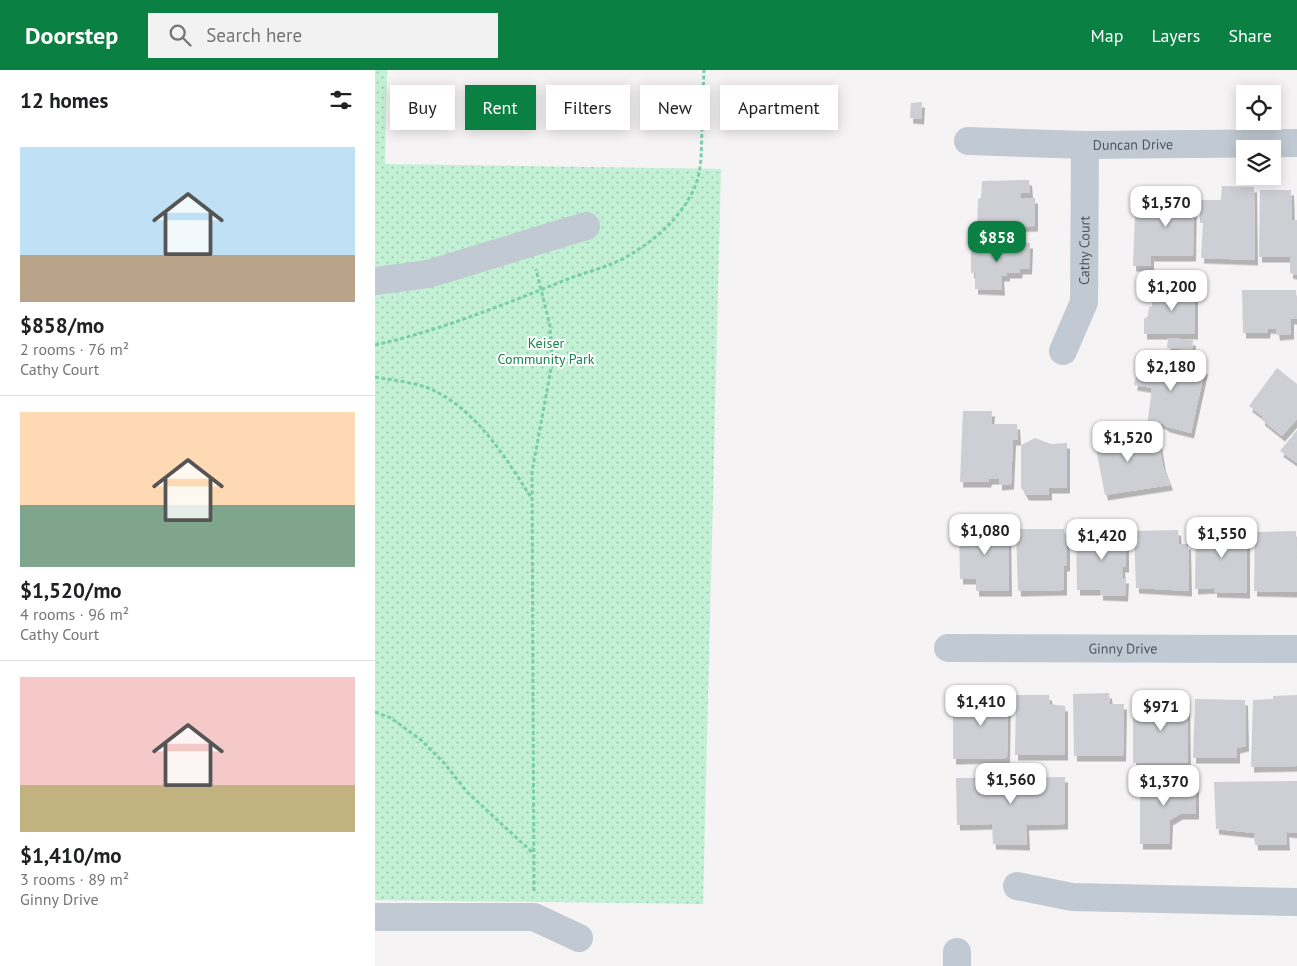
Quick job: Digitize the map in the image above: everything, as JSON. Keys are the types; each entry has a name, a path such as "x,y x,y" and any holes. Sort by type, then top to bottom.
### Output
{"street":[{"name":"Duncan Drive","path":"968,142 1085,145 1297,143"},
{"name":"Cathy Court","path":"1063,351 1084,302 1085,145"},
{"path":"375,281 428,274 586,226"},
{"name":"Ginny Drive","path":"948,648 1297,649"},
{"path":"1017,886 1072,897 1297,902"},
{"path":"375,917 534,917 579,938"}],"path":[{"path":"529,243 550,326 552,363 532,472 534,917"},
{"path":"375,377 427,388 448,398 467,413 483,430 510,464 532,499"},
{"path":"375,712 391,718 421,740 445,764 467,792 533,853"}],"green space":[{"name":"Keiser Community Park","path":"375,70 387,70 385,164 721,169 703,904 375,900"}],"building":[{"path":"922,102 921,119 910,118 911,103"},
{"path":"1029,180 1030,193 1021,193 1021,198 1035,198 1035,226 977,228 978,199 981,198 982,181"},
{"path":"1222,186 1254,187 1255,260 1201,258 1203,223 1200,223 1200,200 1221,200"},
{"path":"1194,188 1193,256 1151,256 1151,266 1133,266 1135,216 1160,215 1162,189"},
{"path":"1260,190 1291,190 1292,220 1297,220 1297,275 1290,273 1290,257 1259,257"},
{"path":"971,243 1030,243 1029,269 1020,269 1019,273 1007,273 1007,276 1001,276 1002,290 975,289 975,273 971,273"},
{"path":"1195,288 1195,334 1144,334 1144,319 1148,316 1149,307 1152,306 1152,289"},
{"path":"1242,290 1296,290 1297,319 1291,319 1291,334 1277,335 1276,329 1268,328 1267,333 1243,333"},
{"path":"1168,338 1193,340 1192,350 1167,348"},
{"path":"1141,356 1205,369 1191,433 1158,423 1155,428 1147,426 1152,388 1134,385"},
{"path":"1277,368 1297,384 1297,419 1282,436 1262,420 1262,416 1249,406"},
{"path":"963,411 992,411 991,424 1017,424 1018,440 1013,440 1011,484 999,485 999,479 989,479 988,482 960,482"},
{"path":"1125,427 1129,447 1159,443 1163,466 1170,485 1105,495 1093,433"},
{"path":"1297,430 1297,463 1280,451"},
{"path":"1035,438 1051,444 1067,443 1067,488 1049,488 1049,495 1026,495 1021,487 1021,445"},
{"path":"1008,523 1009,591 976,591 976,579 960,579 959,524"},
{"path":"1196,526 1247,526 1247,593 1214,592 1214,588 1195,589"},
{"path":"1016,529 1064,529 1067,547 1067,566 1064,566 1064,590 1018,591"},
{"path":"1126,530 1126,567 1122,567 1123,578 1126,578 1125,596 1100,595 1100,590 1077,590 1076,531"},
{"path":"1178,530 1179,544 1188,544 1189,591 1136,588 1134,531"},
{"path":"1255,530 1259,532 1296,531 1297,592 1254,591"},
{"path":"1008,693 1007,758 953,759 953,698 973,697 973,694"},
{"path":"1109,693 1110,704 1124,704 1123,756 1074,756 1073,694"},
{"path":"1016,695 1049,695 1050,704 1065,706 1065,755 1015,755"},
{"path":"1297,695 1297,766 1251,767 1253,700 1273,699 1273,696"},
{"path":"1187,697 1188,763 1133,763 1133,705 1152,705 1153,698"},
{"path":"1195,699 1245,700 1246,746 1237,748 1237,758 1193,758"},
{"path":"1065,777 1065,824 1026,825 1027,845 993,844 992,824 957,825 956,778"},
{"path":"1140,779 1196,781 1196,814 1180,814 1170,820 1169,844 1140,844"},
{"path":"1297,781 1297,833 1286,832 1287,845 1255,845 1254,833 1216,829 1214,782"}]}
